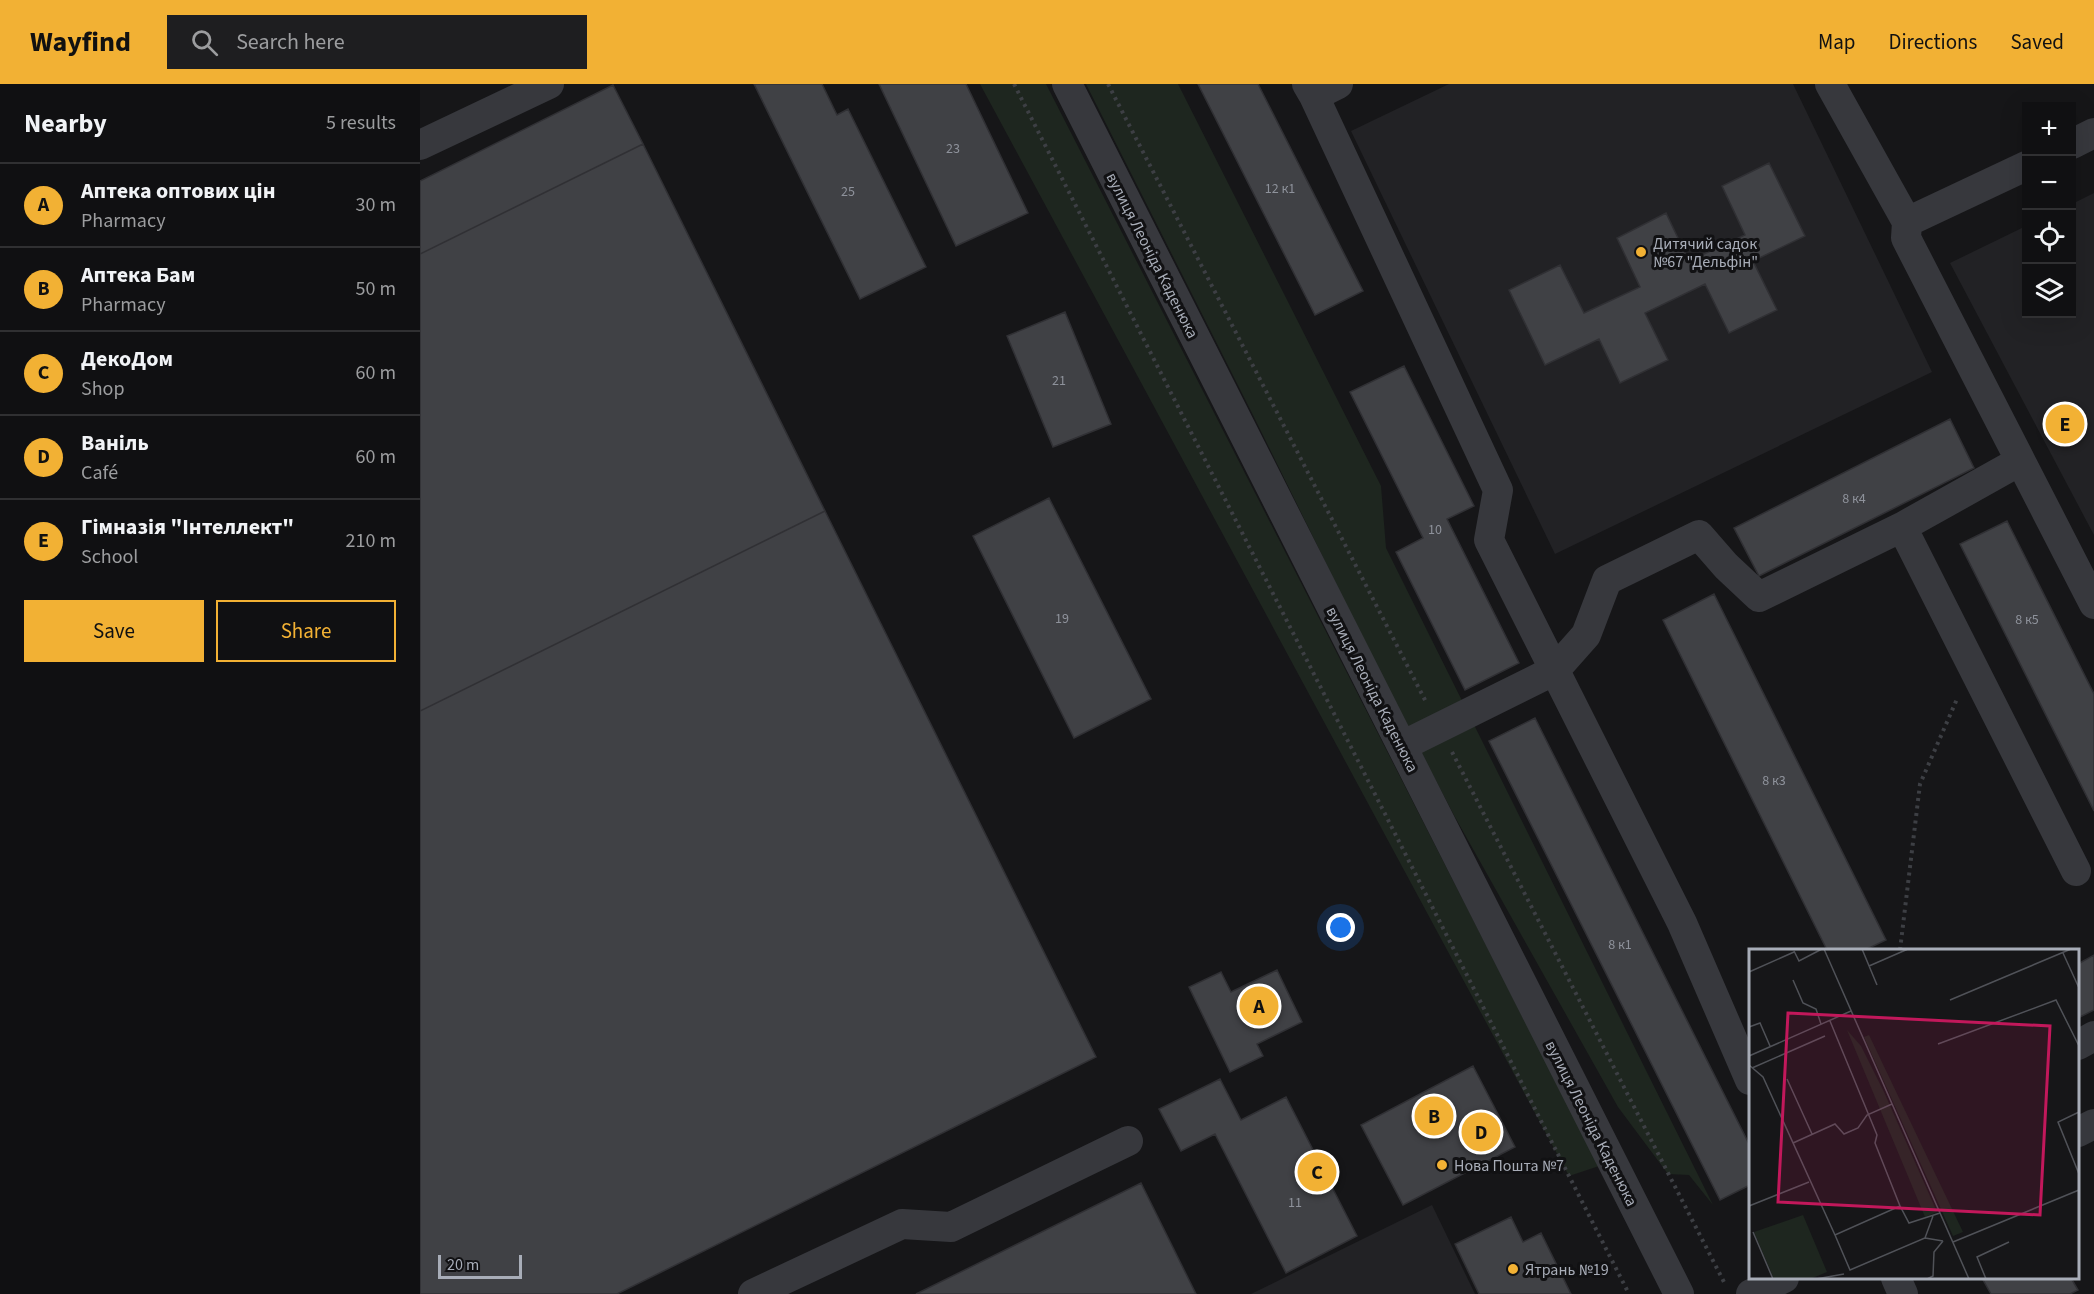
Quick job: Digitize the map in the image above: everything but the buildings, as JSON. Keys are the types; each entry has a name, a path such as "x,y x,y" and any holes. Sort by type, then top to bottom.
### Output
{"street":[{"path":"420,146 549,84"},
{"name":"вулиця Леоніда Каденюка","path":"1067,84 1679,1294"},
{"path":"1830,84 1907,222 1905,238 2094,604"},
{"path":"1320,88 1498,490 1489,540 1682,923 1749,1078"},
{"path":"2076,142 2094,134"},
{"path":"1907,222 2022,168"},
{"path":"1402,746 1555,670 1586,635 1607,580 1699,535 1726,566 1759,597 1902,527 2020,461"},
{"path":"1902,527 2076,871"},
{"path":"2079,1044 2094,1036"},
{"path":"2079,1132 2094,1124"},
{"path":"753,1294 902,1224 951,1227 1128,1141"},
{"path":"1750,1294 1782,1279"},
{"path":"1896,1279 1903,1294"}],"path":[{"path":"1014,84 1629,1294"},
{"path":"1108,84 1730,1294"},
{"path":"1900,949 1920,784 1972,665"}],"shaded area":[{"path":"980,84 1046,84 1599,1166 1569,1176"},
{"path":"1086,84 1178,84 1381,486 1386,548 1713,1205 1689,1175 1668,1174 1618,1107 1455,817 1390,693"},
{"name":"Дитячий садок №67 \"Дельфін\"","path":"1449,84 1793,84 1932,372 1555,554 1351,131"},
{"path":"2094,193 2094,535 1950,263 2022,228 2022,318 2076,318 2076,202"},
{"path":"1432,1205 1475,1294 1251,1294"}],"place":[{"name":"Дитячий садок №67 \"Дельфін\"","path":"1641,252"},
{"name":"Гімназія \"Інтеллект\"","path":"2065,424"},
{"name":"Аптека оптових цін","path":"1259,1006"},
{"name":"Аптека Бам","path":"1434,1116"},
{"name":"Ваніль","path":"1481,1132"},
{"name":"Нова Пошта №7","path":"1442,1165"},
{"name":"ДекоДом","path":"1317,1172"},
{"name":"Ятрань №19","path":"1513,1269"}]}
